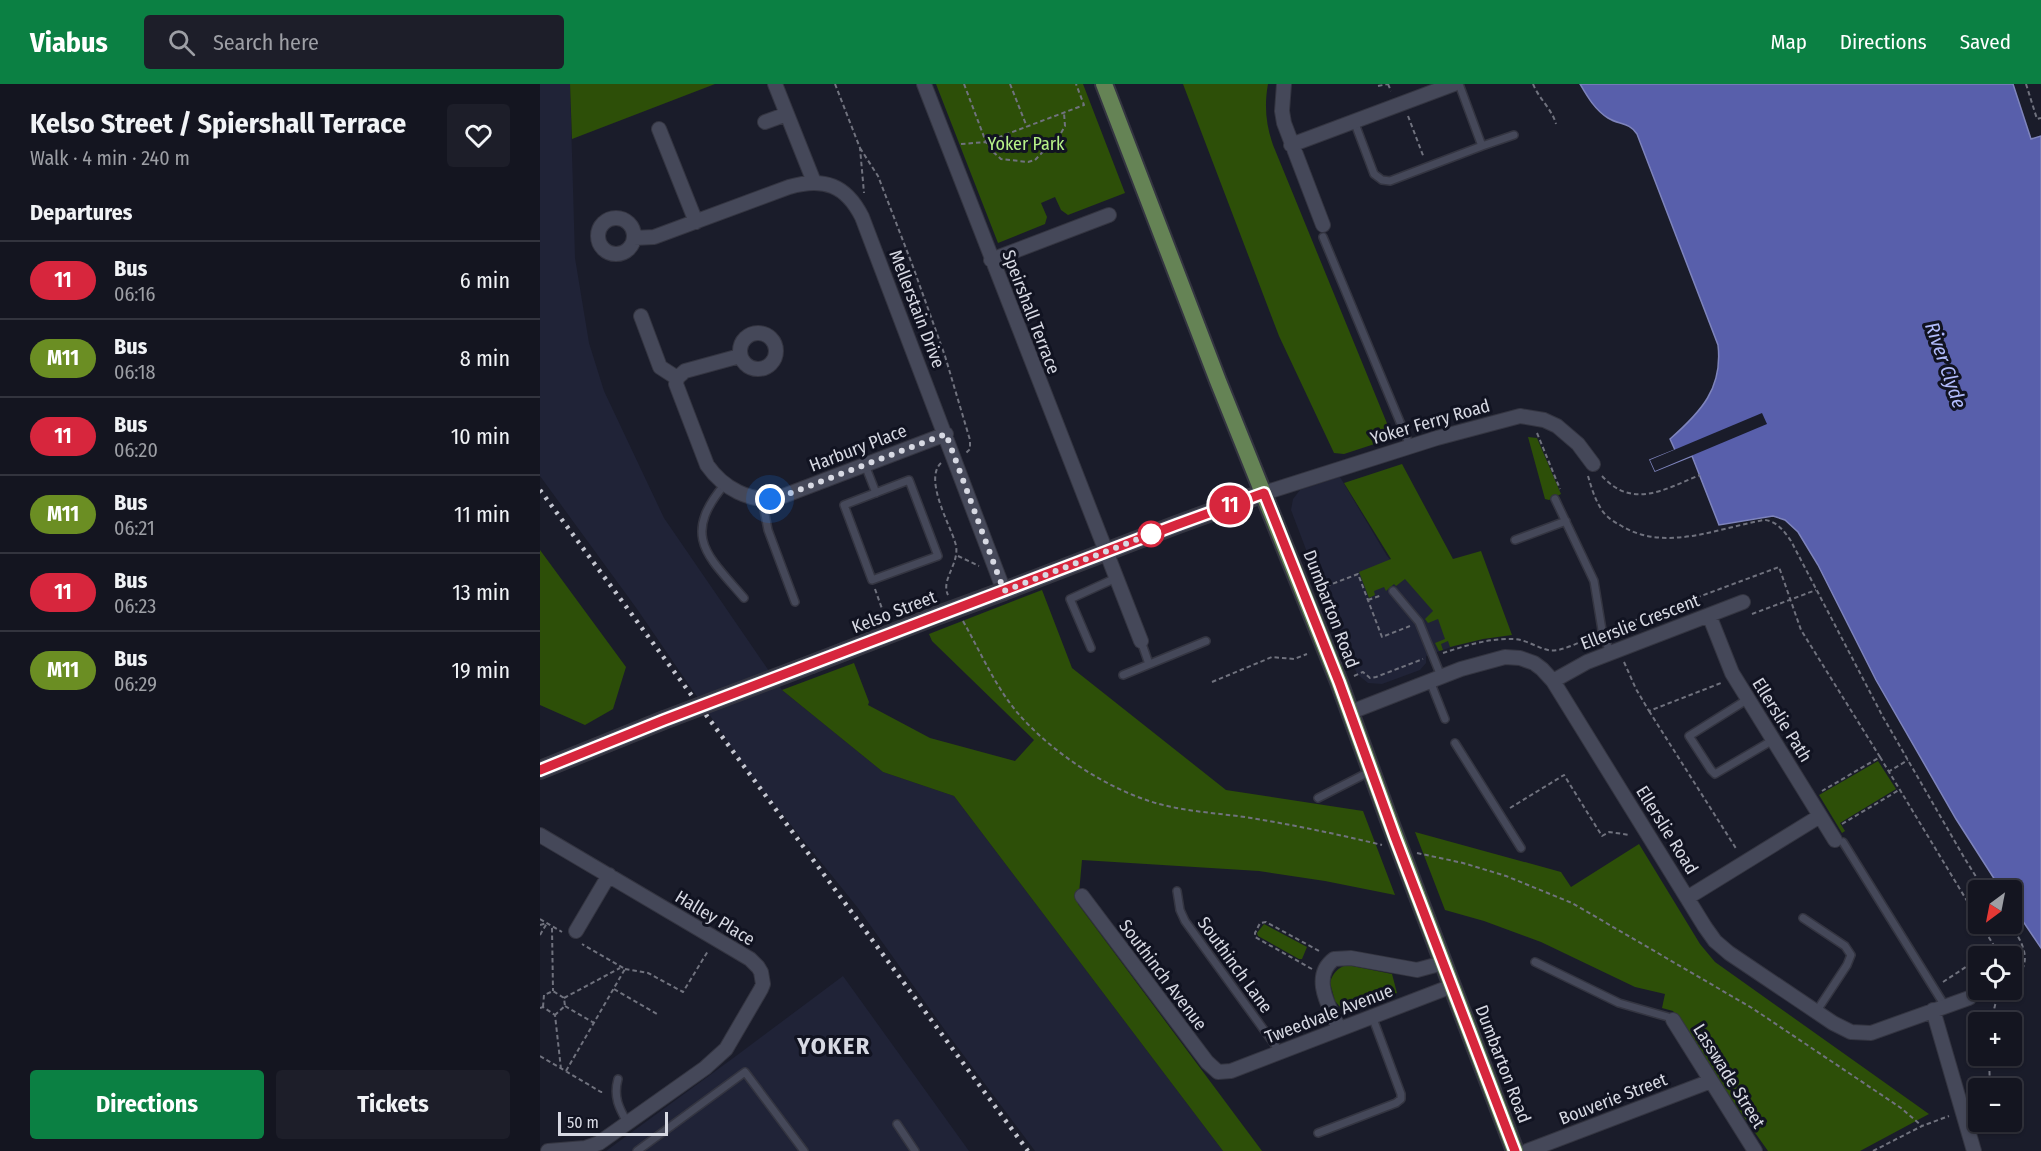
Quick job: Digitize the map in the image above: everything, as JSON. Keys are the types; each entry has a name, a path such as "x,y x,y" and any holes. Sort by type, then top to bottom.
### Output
{"main road":[{"name":"Dumbarton Road","path":"1104,84 1218,381 1351,712 1388,817 1515,1151"}],"street":[{"path":"634,238 654,237 789,187 814,182 775,84"},
{"name":"Speirshall Terrace","path":"924,84 1140,641"},
{"path":"1284,84 1282,111 1284,123 1323,231"},
{"path":"1291,145 1457,84"},
{"path":"765,122 787,114"},
{"path":"660,129 696,222"},
{"name":"Mellerstain Drive","path":"814,182 841,190 850,197 862,217 1004,591"},
{"path":"991,260 1109,215"},
{"path":"641,316 660,367 677,378"},
{"path":"740,356 685,371 677,378 676,384 703,456 712,472 725,484 744,495 762,499"},
{"name":"Yoker Ferry Road","path":"1264,493 1410,446 1520,416 1544,420 1568,434 1593,464"},
{"name":"Harbury Place","path":"762,499 778,498 946,434"},
{"name":"Kelso Street","path":"540,770 664,720 1264,493"},
{"name":"Ellerslie Crescent","path":"1553,681 1587,662 1743,602"},
{"name":"Ellerslie Path","path":"1709,615 1735,678 1820,816 1839,841"},
{"name":"Ellerslie Road","path":"1351,712 1482,662 1513,656 1534,663 1553,681 1709,933 1722,948 1842,1028 1862,1033 1879,1030 1968,998"},
{"path":"1687,897 1820,816"},
{"name":"Halley Place","path":"540,835 750,959 758,967 763,984 759,995 721,1055 628,1124 593,1146 576,1150 548,1151"},
{"path":"574,936 609,875"},
{"name":"Southinch Avenue","path":"1082,896 1207,1062 1218,1072"},
{"path":"1339,1029 1322,986 1322,974 1334,959 1345,958 1417,970 1443,963"},
{"name":"Tweedvale Avenue","path":"1218,1072 1231,1071 1452,986"},
{"path":"1940,1008 1941,1034 1974,1151"},
{"name":"Lasswade Street","path":"1673,1020 1755,1151"},
{"name":"Bouverie Street","path":"1527,1151 1711,1081"}],"lane":[{"path":"1457,84 1482,147"},
{"path":"1354,121 1372,170 1377,178 1382,180 1390,180 1514,135"},
{"path":"1323,231 1410,446"},
{"path":"865,465 876,493"},
{"path":"909,480 938,556 872,580 844,504 909,480"},
{"path":"725,484 707,508 702,523 701,538 711,561 744,598"},
{"path":"762,499 768,530 795,602"},
{"path":"1556,499 1594,581 1602,633 1615,651"},
{"path":"1515,540 1566,520"},
{"path":"1091,648 1070,599 1116,578"},
{"path":"1393,591 1419,622 1433,656 1445,719"},
{"path":"1140,641 1149,664"},
{"path":"1123,675 1206,641"},
{"path":"1748,699 1689,736 1715,774 1773,740"},
{"path":"1455,743 1521,848"},
{"path":"1318,798 1371,771"},
{"name":"Ellerslie Path","path":"1839,841 1934,987 1940,1008"},
{"name":"Southinch Lane","path":"1177,891 1180,910 1185,921 1280,1052"},
{"path":"1803,918 1845,946 1851,955 1847,965 1816,1012"},
{"path":"1535,962 1619,1003 1673,1020"},
{"path":"1318,1133 1401,1099 1372,1016"},
{"path":"637,1151 745,1072 804,1151"},
{"path":"618,1079 614,1091 628,1124"},
{"path":"897,1124 915,1151"}],"path":[{"path":"835,84 860,148 864,194 862,217"},
{"path":"964,84 986,142 1001,159 1028,162 1035,160 1061,133 1065,126 1064,113"},
{"path":"1010,84 1027,127"},
{"path":"949,149 962,144 986,142 1084,105 1076,84"},
{"path":"1378,86 1388,84"},
{"path":"1533,84 1540,100 1554,116 1556,124"},
{"path":"2026,84 2037,119 2041,118"},
{"path":"1403,103 1427,167"},
{"path":"1532,417 1547,460 1563,494 1556,499"},
{"path":"1700,475 1655,493 1638,495 1617,489 1593,464 1588,476 1600,508 1606,515 1623,528 1652,538 1670,538 1760,521 1771,521 1787,535 1857,669 1978,880"},
{"path":"957,556 983,568 997,570"},
{"path":"1611,625 1612,629 1776,566 1779,567 1804,634 1968,903"},
{"path":"1305,594 1358,574 1382,637 1413,625"},
{"path":"872,580 890,634"},
{"path":"1791,599 1816,590"},
{"path":"1368,600 1393,591"},
{"path":"963,622 1002,693 1022,718 1059,752 1110,784 1144,800 1172,807 1257,819 1382,844"},
{"path":"1339,682 1363,672 1370,678 1376,677 1433,656 1473,645 1508,639 1527,641 1548,650 1556,650 1602,633"},
{"path":"1615,651 1649,711 1744,862"},
{"path":"1212,681 1272,657 1294,659 1307,654"},
{"path":"1649,711 1735,678"},
{"path":"1809,798 1880,757"},
{"path":"1888,772 1908,760"},
{"path":"1500,814 1564,775 1602,836 1609,832 1650,838"},
{"path":"1842,825 1899,789"},
{"path":"1416,852 1506,876 1572,903 1752,1008 1901,1108 1922,1126 1873,1151"},
{"path":"540,919 574,936 621,967 648,973 683,992 715,939"},
{"path":"1322,974 1257,939 1254,935 1260,923 1266,922 1334,959"},
{"path":"540,925 547,923"},
{"path":"540,935 547,923"},
{"path":"552,926 553,991"},
{"path":"2022,948 2025,961 2022,972"},
{"path":"1934,987 1968,965"},
{"path":"564,998 621,967"},
{"path":"566,1071 625,969"},
{"path":"614,988 657,1014"},
{"path":"544,995 553,991"},
{"path":"553,991 564,998"},
{"path":"540,992 544,995"},
{"path":"544,995 541,1008 555,1015"},
{"path":"564,998 565,1006"},
{"path":"565,1006 594,1023"},
{"path":"555,1015 565,1006"},
{"path":"555,1015 561,1069"},
{"path":"540,1056 601,1092 614,1091"}],"shaded area":[{"path":"540,84 570,84 575,258 589,343 604,391 664,518 782,690 883,772 954,796 1223,1151 1035,1151 858,908 750,774 637,609 540,476"},
{"path":"1340,477 1387,556 1426,599 1454,646 1426,656 1426,663 1420,670 1382,684 1368,683 1357,674 1338,627 1332,618 1291,510 1293,499 1300,490"},
{"path":"843,976 969,1151 606,1151 736,1056"}],"green space":[{"path":"570,84 715,84 572,139"},
{"name":"Yoker Park","path":"936,84 1083,84 1125,193 1068,215 1061,210 1055,197 1041,203 1047,217 1045,224 998,243"},
{"path":"1183,84 1268,84 1266,115 1273,145 1393,438 1344,454 1334,453 1279,336"},
{"path":"1528,437 1537,438 1561,494 1549,500 1545,499"},
{"path":"1402,464 1453,559 1481,551 1512,635 1450,647 1448,641 1441,644 1443,650 1439,651 1435,643 1445,639 1438,619 1428,623 1425,619 1433,611 1405,579 1386,591 1384,587 1374,591 1375,595 1369,598 1359,572 1391,559 1344,483"},
{"path":"540,550 626,667 613,709 585,725 540,705"},
{"path":"1042,590 1072,668 1226,790 1363,811 1395,895 1259,871 1082,860 1078,904 1262,1151 1223,1151 954,796 883,772 782,690 854,663 869,702 868,705 930,738 1015,761 1034,740 932,641 929,634"},
{"path":"1878,761 1896,789 1840,823 1845,831 1842,833 1819,795"},
{"path":"1415,832 1561,872 1571,887 1639,844 1700,944 1715,962 1929,1114 1860,1151 1768,1151 1719,1082 1673,1011 1662,1008 1665,994 1635,987 1541,942 1484,921 1445,910"},
{"path":"1264,924 1307,947 1302,959 1258,936 1257,933"},
{"path":"1347,965 1392,974 1397,993 1352,1010 1341,1008 1335,1001 1330,983 1336,971"}],"water":[{"name":"River Clyde","path":"1580,84 2013,84 2031,139 2041,136 2041,948 2022,920 2022,880 1995,880 1956,819 1876,680 1818,565 1798,532 1785,520 1773,516 1719,525 1692,456 1655,471 1650,460 1675,450 1670,439 1691,419 1708,398 1717,374 1718,345 1637,134 1631,127 1603,115"}],"pier":[{"path":"1762,413 1767,424 1655,471 1650,460"}],"railway":[{"path":"540,490 1028,1151"}],"bus line":[{"name":"11","path":"540,770 664,720 1264,493 1339,682 1395,837 1515,1151"}],"district":[{"name":"YOKER","path":"834,1046"}],"route":[{"path":"770,499 778,498 946,434 1004,591 1159,531 1151,534"}]}
